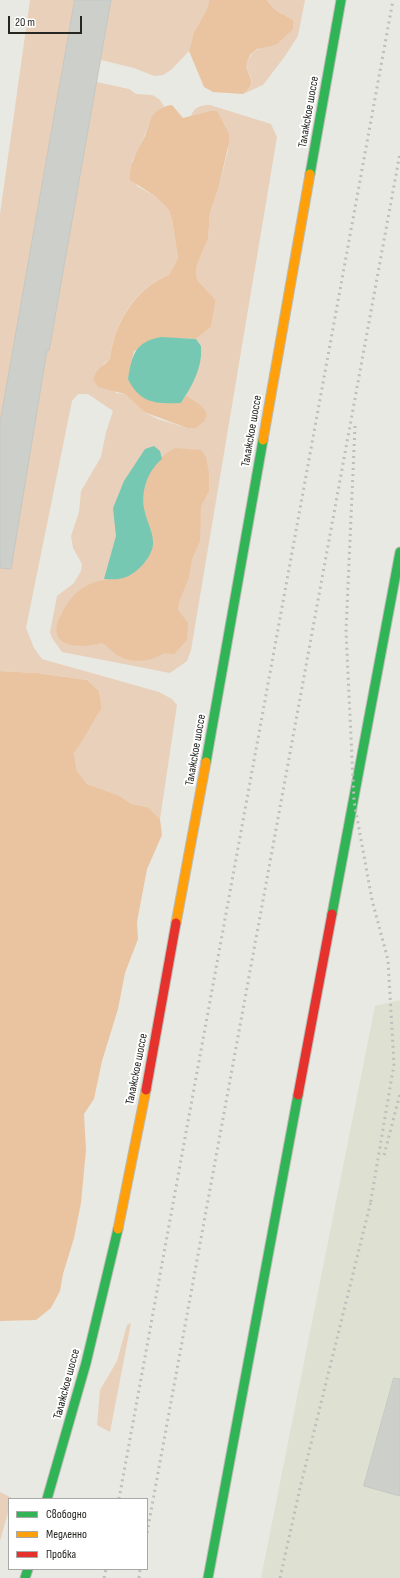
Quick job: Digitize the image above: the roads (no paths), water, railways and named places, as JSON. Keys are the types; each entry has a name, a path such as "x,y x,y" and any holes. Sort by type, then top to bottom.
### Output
{"main road":[{"name":"Талажское шоссе","path":"47,1498 86,1363 120,1218 150,1069 219,691 341,0"},
{"path":"208,1578 400,552"}],"railway":[{"path":"119,1498 393,0"},
{"path":"148,1528 400,153"},
{"path":"355,426 346,631 354,801 372,900 388,960 394,1064 370,1206"},
{"path":"384,1155 400,1094"},
{"path":"280,1578 300,1488 371,1201"},
{"path":"104,1578 106,1570"},
{"path":"139,1578 140,1570"}]}
